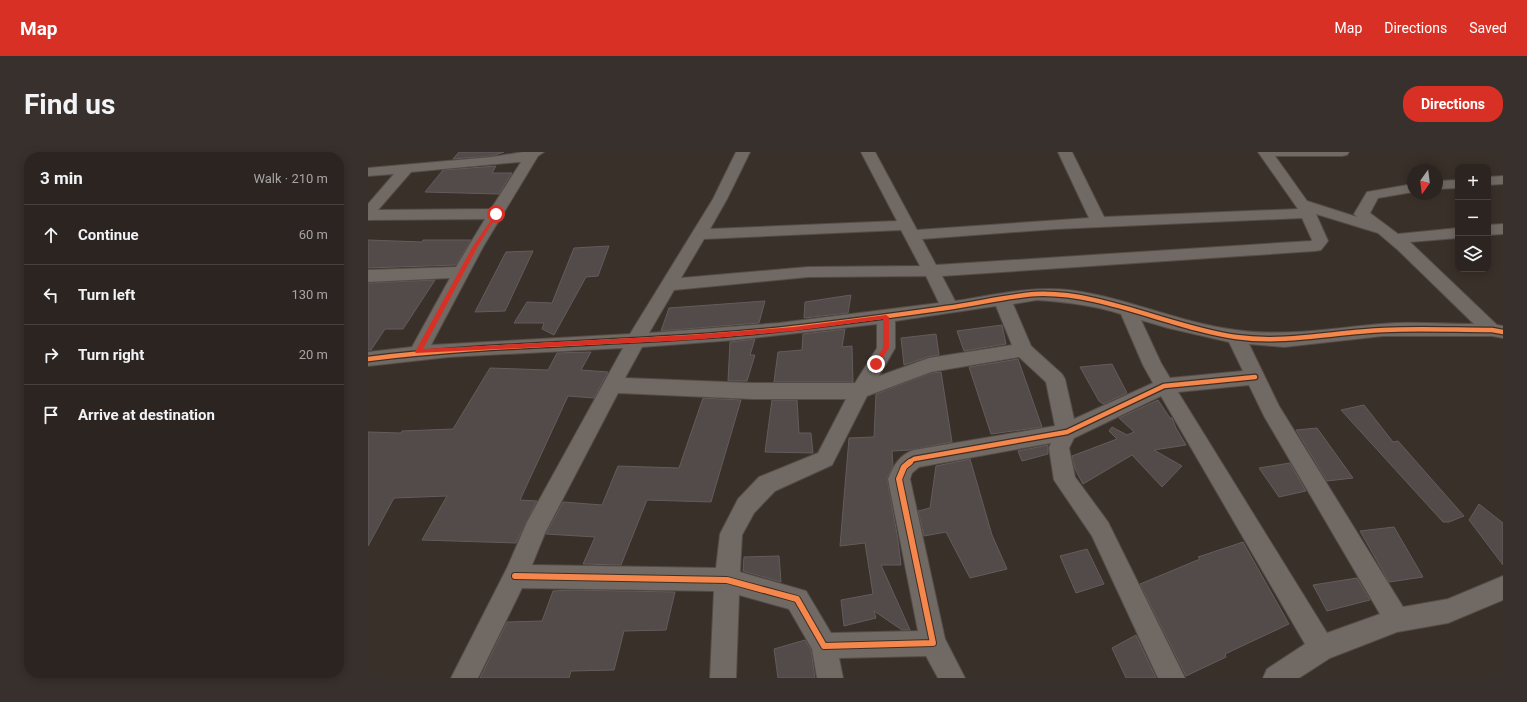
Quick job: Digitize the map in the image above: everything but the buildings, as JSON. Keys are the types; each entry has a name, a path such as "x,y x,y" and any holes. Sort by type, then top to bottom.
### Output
{"street":[{"path":"464,678 515,576 536,529 636,340 720,200 743,152"},
{"path":"868,152 950,307"},
{"path":"1065,152 1099,223"},
{"path":"669,285 808,272 930,271 1315,246 1320,241 1306,208 1265,152"},
{"path":"1265,152 1342,152"},
{"path":"368,172 492,161 535,153"},
{"path":"418,352 496,214 535,153"},
{"path":"368,214 407,168"},
{"path":"1491,181 1503,180"},
{"path":"1443,185 1455,184"},
{"path":"1407,189 1372,195 1362,214 1390,236 1498,331"},
{"path":"699,234 908,230 1099,223 1306,208 1390,236 1455,233"},
{"path":"368,214 496,214"},
{"path":"1491,230 1503,229"},
{"path":"368,276 462,272"},
{"path":"368,359 418,352 636,340 794,329 886,317 1037,294 1069,296 1102,302 1168,322 1236,337 1284,340 1383,330 1498,331"},
{"path":"1002,299 1023,350 1055,379 1068,432 1059,448 1066,480 1100,529 1172,678"},
{"path":"1128,310 1152,365 1164,386 1322,648"},
{"path":"723,678 727,580 731,534 746,506 767,484 825,459 860,391 886,348 886,317"},
{"path":"1236,337 1271,410 1396,620"},
{"path":"613,385 752,391 860,391 929,365 1023,350"},
{"path":"952,678 933,643 899,479 904,467 914,459 1068,432 1164,386 1255,377"},
{"path":"515,576 727,580 797,599 824,646 830,678"},
{"path":"1276,678 1322,648 1396,620 1448,610 1503,588"},
{"path":"824,646 933,643"}],"cycle path":[{"path":"368,359 449,350 651,340 735,334 822,325 1037,294 1069,296 1102,302 1168,322 1236,337 1284,340 1383,330 1492,330 1503,332"},
{"path":"515,576 727,580 797,599 824,646 933,643 899,479 904,467 914,459 1067,432 1164,386 1255,377"}],"route":[{"path":"496,214 475,246 418,352 690,338 794,329 886,317 886,348 876,364"}]}
